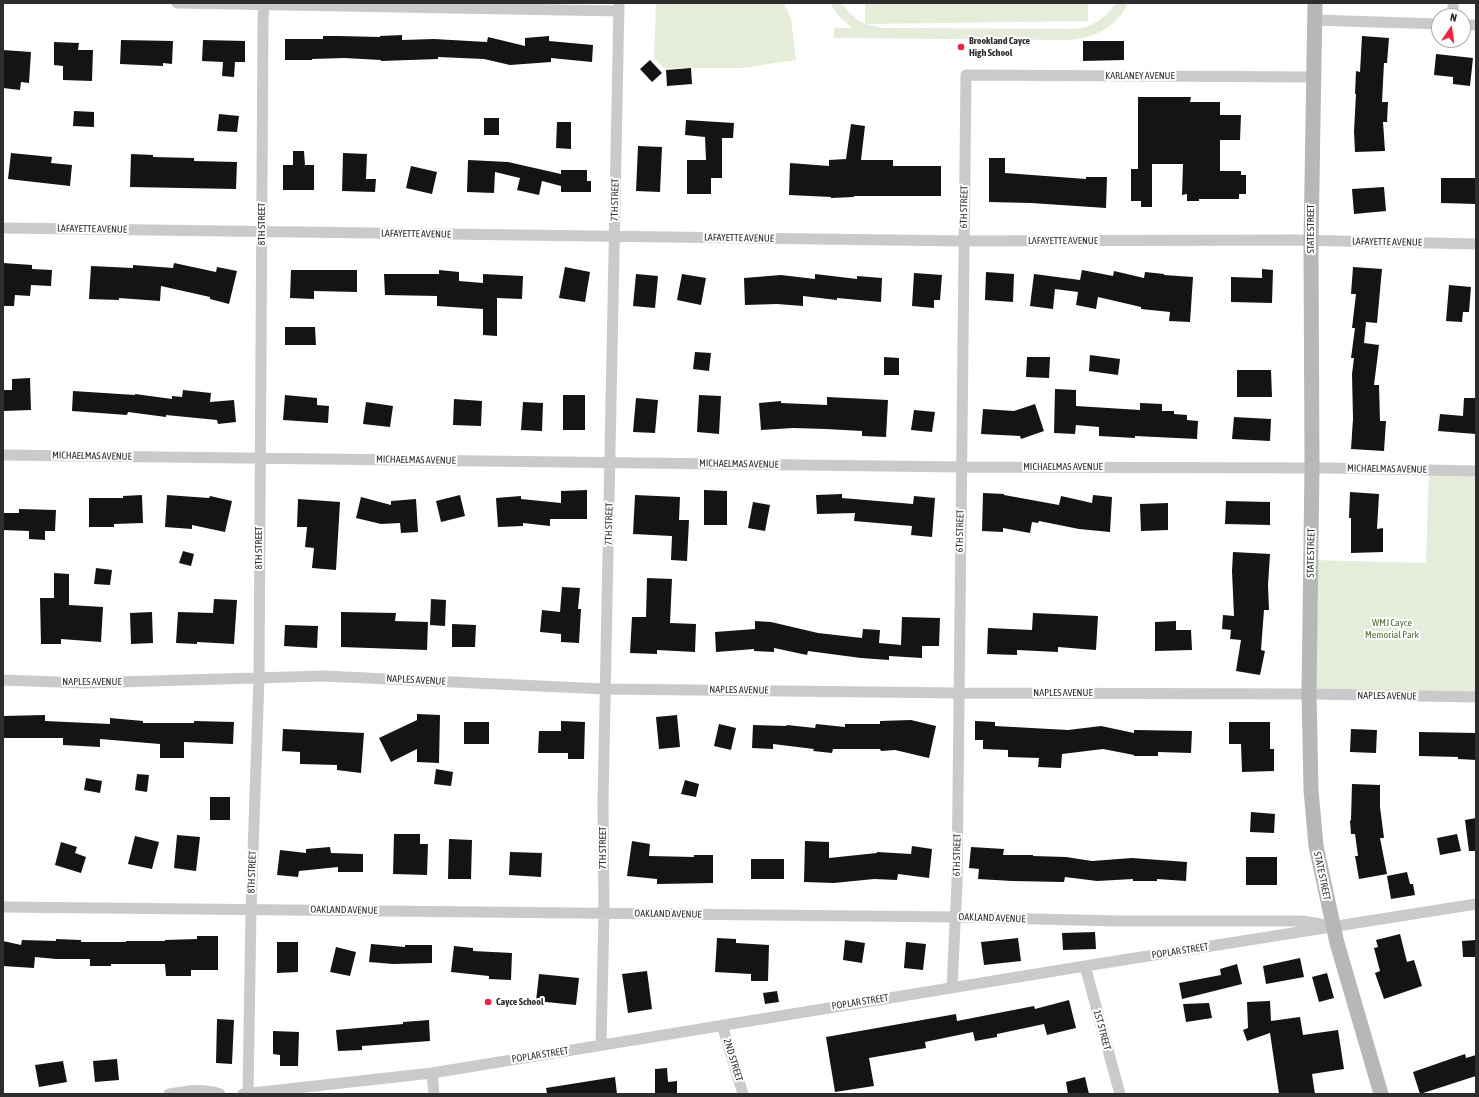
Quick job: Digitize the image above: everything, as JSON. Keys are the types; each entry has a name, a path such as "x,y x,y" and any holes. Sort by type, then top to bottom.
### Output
{"main road":[{"name":"STATE STREET","path":"1315,3 1311,241 1312,468 1309,694 1311,790 1316,846 1333,926 1381,1094"}],"street":[{"path":"177,3 619,7"},
{"name":"8TH STREET","path":"248,1094 251,910 259,678 264,4"},
{"name":"7TH STREET","path":"601,1045 604,913 603,802 619,7"},
{"path":"1314,20 1431,24"},
{"name":"KARLANEY AVENUE","path":"966,75 1313,77"},
{"name":"6TH STREET","path":"952,987 955,916 966,75"},
{"name":"LAFAYETTE AVENUE","path":"3,228 964,240 1311,241 1476,244"},
{"name":"MICHAELMAS AVENUE","path":"3,455 961,467 1312,468 1476,471"},
{"name":"NAPLES AVENUE","path":"3,680 84,683 323,676 605,689 958,693 1309,694 1476,697"},
{"name":"POPLAR STREET","path":"243,1094 432,1073 952,987 1476,904"},
{"name":"OAKLAND AVENUE","path":"3,907 955,916 1118,921 1302,921 1333,926"},
{"name":"1ST STREET","path":"1085,966 1120,1094"},
{"name":"2ND STREET","path":"722,1025 743,1094"},
{"path":"432,1073 434,1094"},
{"path":"170,1094 193,1090 212,1091 220,1094"}],"green space":[{"path":"656,3 784,3 791,19 796,60 741,68 664,68 654,57"},
{"path":"830,3 841,3 852,15 865,24 865,3 1088,3 1088,21 866,24 882,28 1074,29 1087,27 1103,18 1116,3 1128,3 1117,19 1103,30 1086,37 1067,40 834,38 834,28 852,28 838,15"},
{"name":"WMJ Cayce Memorial Park","path":"1429,470 1476,471 1476,697 1309,694 1311,560 1426,563"}],"building":[{"path":"402,35 402,40 434,39 487,42 488,37 525,46 525,38 549,36 549,41 593,45 592,62 551,58 551,62 510,65 484,59 438,57 438,59 381,61 344,58 285,60 285,39 323,39 323,36 380,37"},
{"path":"1362,36 1389,38 1387,63 1384,63 1382,102 1388,102 1387,122 1383,122 1385,151 1355,152 1354,131 1356,71 1360,72"},
{"path":"121,40 173,41 172,64 163,63 163,66 120,64"},
{"path":"203,40 245,41 245,62 235,62 234,77 222,76 223,62 202,61"},
{"path":"1083,41 1124,41 1124,60 1083,61"},
{"path":"54,42 79,43 78,50 93,50 92,81 63,80 63,66 54,65"},
{"path":"3,50 31,52 29,83 21,82 20,90 3,88"},
{"path":"1436,54 1473,58 1470,86 1453,84 1453,77 1434,75"},
{"path":"650,60 662,73 652,82 640,69"},
{"path":"691,68 692,84 667,86 666,70"},
{"path":"1138,97 1191,97 1190,102 1220,102 1220,115 1241,115 1240,140 1220,140 1220,171 1241,171 1241,175 1246,175 1246,194 1239,194 1239,199 1199,199 1199,201 1187,201 1187,194 1182,195 1183,164 1152,164 1152,207 1141,207 1141,201 1131,201 1131,169 1138,169"},
{"path":"74,111 94,112 94,127 73,126"},
{"path":"219,114 239,116 237,132 217,131"},
{"path":"484,118 499,118 499,135 484,135"},
{"path":"686,120 734,123 733,138 722,138 722,178 711,178 711,194 687,194 687,160 706,160 705,137 685,135"},
{"path":"557,122 571,122 571,149 556,148"},
{"path":"851,124 865,126 861,160 893,160 893,166 941,166 941,196 854,196 831,198 789,195 790,163 829,166 829,160 846,159"},
{"path":"638,146 662,147 660,192 636,191"},
{"path":"293,151 304,151 305,165 314,165 314,190 283,190 283,165 293,165"},
{"path":"11,153 52,157 51,163 72,165 70,186 8,179"},
{"path":"343,153 367,154 366,179 376,179 375,192 342,191"},
{"path":"131,154 153,155 153,157 194,158 194,161 237,162 236,189 130,187"},
{"path":"989,158 1005,158 1005,173 1086,179 1086,177 1107,177 1106,208 989,202"},
{"path":"468,160 508,162 561,174 561,170 587,170 587,181 591,181 591,192 561,192 561,186 542,181 539,195 517,190 520,178 495,172 494,193 467,192"},
{"path":"411,166 437,172 432,194 406,188"},
{"path":"1441,178 1476,178 1476,204 1441,203"},
{"path":"1384,187 1386,211 1354,214 1352,189"},
{"path":"3,263 32,265 32,269 52,270 51,286 31,285 30,296 15,295 14,306 3,306"},
{"path":"174,263 216,272 217,267 237,271 229,304 210,299 210,297 161,286 160,301 119,298 119,300 89,299 91,266 133,268 133,265 173,268"},
{"path":"565,267 590,272 585,302 559,298"},
{"path":"1353,267 1382,269 1377,323 1366,322 1364,343 1379,345 1374,385 1379,385 1380,421 1386,421 1384,451 1351,449 1353,419 1352,374 1354,358 1351,358 1355,328 1352,328 1356,294 1351,294"},
{"path":"1262,269 1273,270 1272,303 1231,302 1231,277 1262,278"},
{"path":"291,270 357,270 357,292 314,291 314,299 290,298"},
{"path":"439,270 459,272 459,281 483,283 483,274 523,276 522,299 497,298 497,336 483,335 483,309 437,306 437,296 385,295 384,274 439,274"},
{"path":"1082,270 1113,276 1114,271 1144,278 1145,272 1193,277 1190,322 1169,321 1170,312 1141,309 1141,307 1098,297 1096,309 1076,305 1078,292 1055,289 1053,309 1030,306 1034,274 1080,280"},
{"path":"986,272 1014,274 1013,302 985,300"},
{"path":"914,273 942,275 940,300 934,300 934,308 912,306"},
{"path":"636,274 658,276 655,308 633,306"},
{"path":"682,274 706,278 701,305 677,300"},
{"path":"815,274 857,279 857,276 882,278 881,302 837,298 837,300 803,296 803,306 777,304 745,305 744,278 781,275 815,279"},
{"path":"1449,285 1471,287 1469,312 1463,312 1462,322 1446,321"},
{"path":"285,327 315,327 316,345 285,345"},
{"path":"695,352 711,353 709,371 693,369"},
{"path":"1090,355 1120,359 1118,375 1089,371"},
{"path":"884,357 899,358 899,375 884,375"},
{"path":"1027,357 1050,357 1049,378 1026,377"},
{"path":"1237,370 1271,370 1272,397 1237,397"},
{"path":"30,378 31,410 3,411 3,390 12,390 12,379"},
{"path":"1055,389 1076,390 1076,406 1140,410 1140,403 1162,404 1162,411 1174,411 1174,414 1187,415 1187,420 1198,421 1197,439 1099,436 1099,427 1076,425 1075,434 1054,433"},
{"path":"183,390 211,393 210,402 234,400 236,422 218,424 217,420 166,415 166,417 128,412 127,415 72,411 73,391 135,394 172,399 172,396 182,397"},
{"path":"285,395 317,398 317,405 329,406 328,423 283,420"},
{"path":"563,395 585,395 585,430 563,430"},
{"path":"699,395 721,396 719,434 697,432"},
{"path":"827,397 888,400 886,437 862,436 862,431 793,428 761,430 759,403 781,401 781,403 827,405"},
{"path":"636,398 658,400 655,433 633,432"},
{"path":"1464,398 1476,398 1476,434 1438,431 1440,414 1463,416"},
{"path":"454,399 482,401 481,426 453,425"},
{"path":"366,402 393,406 390,427 363,424"},
{"path":"523,402 543,403 542,431 521,430"},
{"path":"1035,404 1044,431 1021,439 1020,436 981,434 983,409 1014,411"},
{"path":"914,410 935,412 932,432 911,430"},
{"path":"1234,417 1271,419 1270,441 1232,439"},
{"path":"587,490 587,519 550,519 550,526 523,523 523,526 498,527 496,498 521,496 521,499 561,503 561,491"},
{"path":"704,490 727,491 727,525 704,525"},
{"path":"1350,492 1379,494 1377,529 1383,528 1383,552 1351,553 1351,518 1349,518"},
{"path":"983,493 1004,494 1059,505 1061,496 1092,503 1093,495 1112,497 1110,532 1079,529 1039,521 1038,523 1032,522 1030,533 1003,528 1003,532 982,531"},
{"path":"842,494 842,498 913,504 914,496 935,498 932,537 911,535 912,526 854,521 855,513 817,514 816,495"},
{"path":"142,495 143,523 114,524 114,527 89,527 89,498 123,498 123,496"},
{"path":"167,495 209,498 210,496 232,501 225,532 192,525 192,529 165,527"},
{"path":"460,495 465,516 441,522 436,501"},
{"path":"635,495 680,497 679,520 689,520 687,561 671,560 672,536 633,534"},
{"path":"361,497 391,505 391,501 416,499 418,532 401,533 400,523 381,524 356,518"},
{"path":"298,499 340,502 336,570 312,568 314,548 305,547 307,527 297,527"},
{"path":"1226,501 1270,502 1270,525 1225,524"},
{"path":"753,502 770,505 765,531 748,528"},
{"path":"1168,503 1168,530 1141,531 1140,504"},
{"path":"19,509 56,510 55,531 45,531 45,540 29,539 29,531 3,530 3,513 19,513"},
{"path":"183,551 194,554 191,566 179,563"},
{"path":"1233,552 1270,554 1268,585 1269,610 1264,610 1261,650 1265,651 1260,675 1236,671 1241,640 1230,639 1231,630 1222,629 1223,615 1234,616 1232,571"},
{"path":"96,568 112,570 110,585 94,584"},
{"path":"54,573 69,574 69,605 103,607 101,642 61,639 61,644 41,644 40,598 54,598"},
{"path":"647,578 672,579 670,623 696,624 695,652 657,650 657,654 630,653 632,617 646,617"},
{"path":"562,587 580,588 578,609 581,609 579,643 561,642 561,634 540,632 542,610 560,612"},
{"path":"214,599 237,600 234,644 197,642 197,644 176,643 178,612 213,613"},
{"path":"431,599 446,600 445,626 430,625"},
{"path":"152,612 153,643 131,644 130,613"},
{"path":"341,612 396,613 395,621 428,622 427,650 341,647"},
{"path":"1033,613 1098,616 1096,650 1058,647 1058,652 1017,650 1017,655 987,654 988,628 1032,630"},
{"path":"902,617 940,618 939,646 922,646 922,658 889,656 889,660 808,651 807,655 774,648 774,652 754,651 754,649 716,652 715,632 755,629 755,621 771,622 818,633 862,638 863,629 880,630 879,643 901,645"},
{"path":"1176,621 1176,630 1191,630 1192,650 1155,651 1155,622"},
{"path":"452,624 476,625 475,647 452,647"},
{"path":"285,625 318,626 317,648 284,646"},
{"path":"417,714 440,715 439,763 417,762 417,749 391,762 379,738 417,720"},
{"path":"45,715 45,721 110,724 110,718 143,721 143,723 194,723 194,721 234,722 233,744 184,742 184,758 160,758 160,744 100,739 100,747 63,745 63,738 3,738 3,716"},
{"path":"677,715 680,747 659,749 656,717"},
{"path":"911,720 936,726 929,758 895,750 881,751 880,749 833,749 832,753 813,751 814,749 773,744 773,749 752,748 753,725 787,725 815,728 816,724 845,727 845,724 880,724 880,721"},
{"path":"561,721 585,722 584,759 568,759 568,753 538,753 539,731 561,731"},
{"path":"975,721 995,722 995,726 1068,730 1101,726 1134,733 1134,730 1192,731 1191,753 1158,752 1158,756 1134,756 1103,749 1062,754 1061,768 1038,767 1039,758 1008,757 1008,750 983,749 983,740 975,740"},
{"path":"464,722 489,722 489,744 464,744"},
{"path":"1229,722 1270,722 1270,749 1274,749 1274,771 1242,772 1241,744 1229,744"},
{"path":"719,724 736,728 731,750 714,746"},
{"path":"283,729 364,733 361,773 337,770 337,765 300,764 300,752 282,751"},
{"path":"1351,729 1377,730 1376,753 1350,752"},
{"path":"1419,732 1476,733 1476,760 1458,759 1458,757 1419,756"},
{"path":"436,769 453,772 451,786 434,784"},
{"path":"137,774 149,775 147,792 135,790"},
{"path":"86,778 102,781 100,793 84,790"},
{"path":"685,780 699,784 696,797 681,794"},
{"path":"1352,784 1380,785 1380,807 1384,838 1380,838 1387,874 1359,879 1355,856 1358,856 1355,834 1351,834 1350,821"},
{"path":"210,797 230,797 230,820 210,820"},
{"path":"1251,812 1275,814 1274,833 1250,832"},
{"path":"1476,818 1476,851 1469,851 1465,820"},
{"path":"394,834 420,834 420,844 428,844 427,875 393,874"},
{"path":"1457,834 1461,851 1440,855 1437,838"},
{"path":"177,835 200,837 196,871 174,868"},
{"path":"135,836 159,842 152,869 128,864"},
{"path":"449,839 472,840 471,879 448,879"},
{"path":"632,841 650,844 649,856 694,857 694,855 713,855 713,883 657,884 657,879 627,876"},
{"path":"805,841 829,842 829,858 877,852 911,854 912,846 932,849 929,878 898,874 897,880 874,879 834,883 804,882"},
{"path":"61,842 77,847 75,853 86,857 81,873 55,865"},
{"path":"330,847 331,853 363,854 363,872 338,872 338,867 299,871 298,877 277,875 280,850 306,853 306,849"},
{"path":"971,847 1004,849 1003,855 1066,857 1092,861 1132,858 1187,862 1186,881 1157,879 1157,881 1133,881 1133,879 1097,881 1065,877 1064,882 978,879 979,869 969,868"},
{"path":"510,852 542,853 541,877 509,875"},
{"path":"1246,857 1277,857 1277,885 1246,885"},
{"path":"751,859 784,859 784,879 751,879"},
{"path":"1407,872 1410,884 1413,884 1415,895 1391,899 1387,876"},
{"path":"1095,932 1096,949 1063,950 1062,933"},
{"path":"1400,934 1407,962 1414,960 1422,986 1384,999 1375,973 1380,971 1374,948 1378,947 1376,940"},
{"path":"197,936 218,936 218,970 191,970 191,976 166,976 165,964 111,964 111,966 90,966 90,959 56,959 35,957 34,968 3,966 3,941 21,945 22,940 56,941 56,939 81,940 81,942 126,942 197,939"},
{"path":"717,938 736,939 736,943 769,945 768,981 751,981 751,974 715,972"},
{"path":"1018,938 1021,961 984,965 981,942"},
{"path":"845,940 865,943 862,963 843,960"},
{"path":"1476,940 1476,957 1463,957 1462,941"},
{"path":"277,942 298,942 298,972 277,973"},
{"path":"906,942 926,944 923,970 904,968"},
{"path":"371,944 405,947 405,945 432,945 432,963 393,964 369,962"},
{"path":"454,946 473,948 473,951 512,953 511,980 489,979 489,976 451,972"},
{"path":"336,947 356,952 350,976 330,972"},
{"path":"1300,958 1304,977 1266,984 1263,966"},
{"path":"1237,964 1242,984 1182,999 1179,983 1221,975 1220,969"},
{"path":"647,971 652,1009 628,1013 622,974"},
{"path":"1327,973 1334,998 1319,1002 1312,977"},
{"path":"539,974 579,978 576,1005 536,1001"},
{"path":"777,991 779,1002 765,1004 763,993"},
{"path":"1069,1000 1076,1028 1047,1035 1044,1024 997,1034 997,1037 975,1041 973,1032 925,1042 926,1048 869,1058 874,1086 835,1092 826,1037 956,1014 957,1021 1034,1006 1035,1009"},
{"path":"1270,1001 1271,1021 1300,1017 1303,1035 1338,1030 1344,1069 1312,1074 1315,1094 1279,1094 1270,1033 1247,1041 1243,1030 1248,1028 1247,1002"},
{"path":"1209,1003 1212,1018 1186,1022 1183,1004"},
{"path":"217,1019 234,1020 232,1064 216,1063"},
{"path":"429,1020 430,1041 362,1046 362,1050 338,1051 336,1030"},
{"path":"273,1031 299,1032 298,1066 280,1066 280,1055 273,1054"},
{"path":"1465,1054 1466,1058 1476,1055 1476,1076 1420,1094 1413,1072"},
{"path":"117,1059 119,1080 95,1082 93,1061"},
{"path":"63,1061 67,1082 39,1087 35,1065"},
{"path":"667,1068 668,1082 677,1081 677,1094 655,1094 655,1069"},
{"path":"615,1077 617,1094 547,1094 546,1088"},
{"path":"1085,1077 1089,1094 1068,1094 1066,1082"}],"place":[{"name":"Brookland Cayce High School","path":"961,47"},
{"name":"Cayce School","path":"488,1002"}]}
